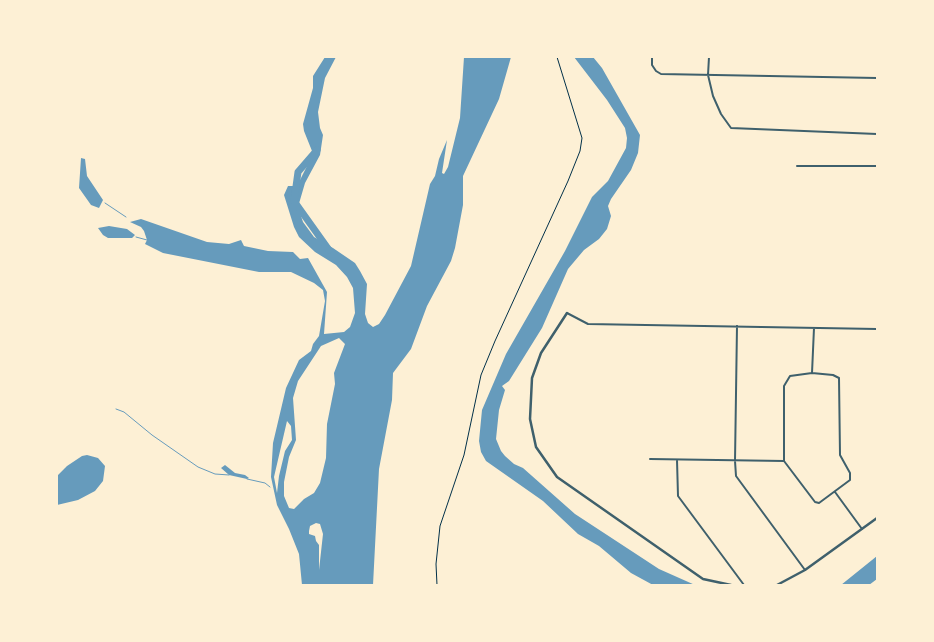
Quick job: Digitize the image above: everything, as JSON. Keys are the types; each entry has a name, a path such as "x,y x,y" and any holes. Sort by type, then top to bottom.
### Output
{"street":[{"path":"652,57 652,65 656,71 662,74 877,78"},
{"path":"709,57 708,75 713,96 718,109 732,129 877,134"},
{"path":"797,166 877,166"},
{"path":"731,585 703,579 557,477 536,447 530,419 532,378 541,353 567,313 588,324 877,329"},
{"path":"737,326 736,476 805,570"},
{"path":"812,374 814,328"},
{"path":"812,374 833,375 839,378 840,455 850,473 850,480 819,503 815,502 784,460 784,386 790,376 812,374"},
{"path":"650,459 735,461 784,460"},
{"path":"677,460 678,496 744,585"},
{"path":"835,492 862,529"},
{"path":"777,585 805,570 877,518"}],"path":[{"path":"437,585 436,564 440,526 464,455 481,375 580,151 582,138 557,57"}],"water":[{"path":"325,57 336,57 325,78 318,112 320,128 323,135 320,155 305,183 298,207 303,222 314,237 355,263 360,271 367,284 365,314 368,323 373,327 379,324 385,315 411,266 430,184 435,176 439,159 447,140 442,173 444,174 448,167 460,118 464,57 511,57 499,99 463,176 463,205 451,261 427,306 411,349 393,373 392,400 379,469 373,585 302,585 299,554 277,505 271,477 273,443 286,388 299,360 311,351 313,344 319,336 325,301 323,290 314,283 291,272 259,272 163,253 145,244 147,240 144,231 141,227 130,222 141,219 207,242 229,244 241,240 244,246 268,251 293,252 300,259 308,258 327,292 324,334 344,332 350,327 355,313 353,288 347,277 336,265 315,252 299,237 294,227 284,195 288,186 297,186 311,158 312,151 304,131 303,124 313,88 313,76","holes":["339,338 345,344 334,373 335,384 327,424 326,458 320,483 314,493 304,499 294,509 289,508 284,496 284,482 289,457 296,440 293,398 298,381 321,346","287,421 291,426 292,440 285,451 279,476 277,493 274,477","316,523 320,524 323,534 319,570 319,545 315,536 309,534 310,526"]},
{"path":"574,57 593,57 602,68 640,135 638,153 631,170 611,199 608,206 611,216 607,229 599,239 584,250 568,269 542,328 509,381 502,386 505,390 499,410 496,439 505,456 514,464 523,468 575,514 659,569 695,585 653,585 631,573 599,546 578,534 543,501 486,461 481,452 479,441 482,410 506,354 565,251 592,197 608,181 626,148 627,138 625,128 607,100"},
{"path":"81,158 85,159 87,176 103,200 99,208 91,205 79,188"},
{"path":"109,226 127,229 135,235 132,238 108,238 103,235 98,228"},
{"path":"87,455 98,458 105,466 103,481 95,491 78,500 57,505 57,476 67,466 82,456"},
{"path":"225,465 235,473 245,475 249,478 247,479 229,475 221,468"},
{"path":"877,556 877,579 869,585 841,585"}],"waterway":[{"path":"317,150 298,172 294,201 329,250"},
{"path":"105,203 126,217"},
{"path":"136,237 147,240"},
{"path":"116,409 124,412 152,435 198,467 215,474 229,475"},
{"path":"247,479 265,483 270,487"}]}
